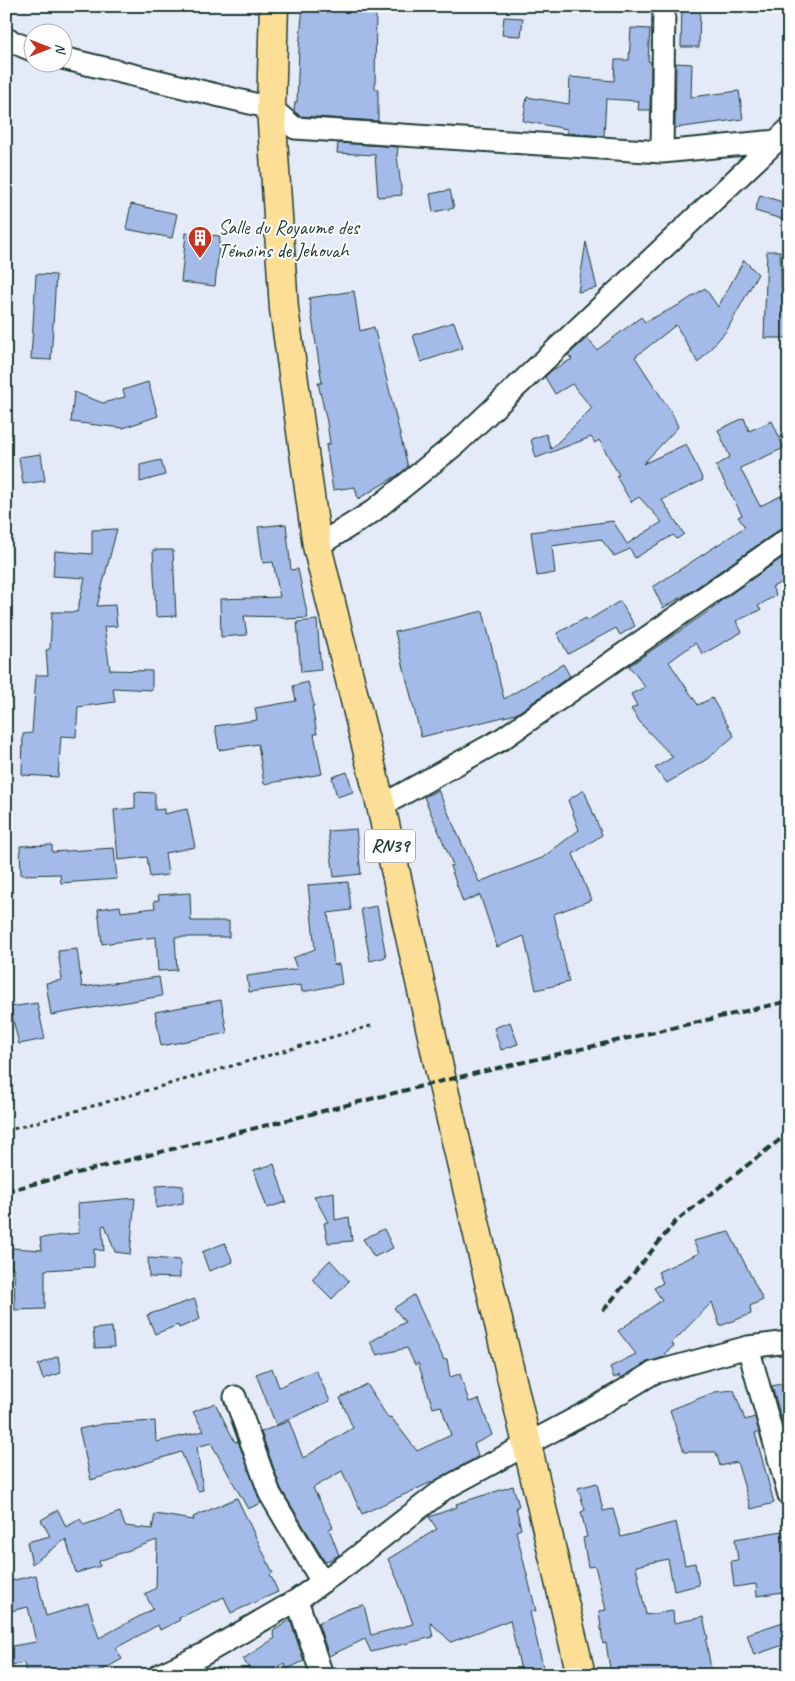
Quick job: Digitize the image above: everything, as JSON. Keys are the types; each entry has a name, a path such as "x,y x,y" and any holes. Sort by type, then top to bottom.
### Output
{"highway":[{"name":"RN39","path":"274,6 271,108 284,309 318,546 381,806 442,1081 581,1675"}],"street":[{"path":"662,152 664,6"},
{"path":"6,39 22,46"},
{"path":"72,60 271,108 295,128 662,152 783,135"},
{"path":"318,546 372,512 457,443 783,135"},
{"path":"381,806 502,739 789,538"},
{"path":"159,1675 204,1654 297,1600 444,1489 595,1408 653,1373 748,1347 789,1342"},
{"path":"748,1347 789,1495"},
{"path":"235,1397 270,1494 322,1582"},
{"path":"297,1600 322,1675"}],"path":[{"path":"6,1131 374,1024"}],"building":[{"path":"303,6 376,6 375,89 378,89 378,121 300,116 294,111 295,102 297,102"},
{"path":"682,6 700,6 699,47 681,47"},
{"path":"504,17 523,18 521,36 502,35"},
{"path":"631,28 650,29 648,61 651,62 650,110 638,110 639,101 606,99 604,136 567,133 567,129 523,121 527,97 569,104 570,77 614,81 615,60 629,60"},
{"path":"676,63 692,64 691,97 739,91 743,119 675,128"},
{"path":"338,143 398,147 397,156 402,195 378,197 375,155 337,153"},
{"path":"450,190 454,208 433,212 430,194"},
{"path":"760,195 789,204 785,220 755,211"},
{"path":"131,204 177,214 172,238 126,229"},
{"name":"Salle du Royaume des Témoins de Jehovah","path":"186,233 220,236 215,286 181,282"},
{"path":"586,242 597,288 578,292"},
{"path":"767,251 780,251 782,298 789,298 789,338 764,338"},
{"path":"744,260 758,274 727,330 698,363 676,325 635,357 673,415 678,427 643,464 686,444 703,480 662,500 684,534 677,539 673,535 635,558 630,549 614,556 601,539 552,546 555,573 537,576 531,532 613,521 627,544 662,522 639,497 631,502 616,476 619,475 599,440 595,443 591,437 536,458 531,439 546,434 551,449 592,408 572,384 555,394 545,377 551,371 572,359 568,355 587,338 597,350 641,317 645,322 681,304 705,288 718,307"},
{"path":"36,274 56,275 51,360 31,359"},
{"path":"354,291 360,331 374,327 408,467 358,499 355,487 333,490 326,445 330,444 318,383 322,383 309,298"},
{"path":"454,322 463,348 421,362 413,335"},
{"path":"148,382 158,416 123,428 71,422 74,392 103,403 125,397 123,390"},
{"path":"744,418 749,431 772,421 784,448 740,468 760,506 789,492 789,526 782,528 690,592 663,608 653,587 745,527 738,517 742,515 716,466 730,457 718,430"},
{"path":"41,454 45,481 23,484 19,457"},
{"path":"161,460 165,475 140,482 140,465"},
{"path":"286,524 291,570 298,569 308,618 285,619 284,617 244,616 247,635 221,637 220,599 280,597 273,562 263,563 258,527"},
{"path":"117,529 97,606 115,605 117,626 104,627 110,670 152,671 152,690 113,688 115,702 78,707 76,737 61,736 58,777 22,775 23,734 32,733 36,675 48,675 46,650 50,649 52,612 77,612 85,578 53,576 55,551 92,554 92,530"},
{"path":"153,550 173,550 176,616 156,617"},
{"path":"789,553 789,579 772,587 776,595 758,606 761,610 736,621 742,632 703,654 695,643 669,662 698,705 712,698 734,736 707,759 667,783 655,768 673,757 642,725 631,709 637,706 631,694 645,687 629,666"},
{"path":"620,601 635,626 620,635 616,628 568,654 557,633 586,618 587,621"},
{"path":"483,611 504,699 563,664 570,676 516,714 421,737 395,632"},
{"path":"317,620 321,670 301,672 297,622"},
{"path":"308,682 314,706 312,706 317,734 314,734 322,774 264,784 258,744 219,750 215,726 257,720 255,708 296,701 293,686"},
{"path":"347,772 353,792 337,797 332,777"},
{"path":"438,790 479,882 542,858 579,830 568,800 584,790 602,835 573,854 591,900 554,914 569,982 536,990 524,936 497,947 480,895 463,902 450,866 453,865 424,797"},
{"path":"135,792 155,793 155,810 164,809 164,814 187,809 195,847 165,853 168,875 150,877 147,857 118,860 114,810 135,808"},
{"path":"356,829 361,874 334,877 328,831"},
{"path":"52,845 52,852 114,848 117,879 61,883 60,874 21,875 20,846"},
{"path":"348,882 351,910 328,913 334,965 339,964 342,984 302,992 301,985 249,992 247,976 297,969 293,958 315,949 308,885"},
{"path":"190,893 191,921 229,921 229,937 175,937 177,970 158,971 156,937 102,944 98,909 120,906 121,912 155,908 154,901 159,900 158,895"},
{"path":"377,906 386,957 370,961 361,909"},
{"path":"77,949 82,987 159,977 162,996 51,1015 46,983 62,980 58,951"},
{"path":"221,1000 227,1033 161,1046 155,1012"},
{"path":"37,1003 45,1039 19,1044 10,1007"},
{"path":"510,1022 518,1044 501,1050 494,1028"},
{"path":"274,1164 286,1202 267,1208 254,1170"},
{"path":"156,1186 183,1186 183,1203 156,1208"},
{"path":"334,1192 335,1220 349,1217 352,1241 328,1243 324,1223 328,1222 314,1196"},
{"path":"135,1198 130,1254 115,1252 105,1225 102,1226 104,1251 94,1249 94,1267 45,1270 45,1309 15,1310 14,1268 11,1268 12,1248 42,1250 40,1238 79,1233 78,1203"},
{"path":"384,1229 393,1248 374,1257 363,1239"},
{"path":"729,1232 763,1300 750,1306 751,1314 720,1326 712,1302 672,1343 674,1346 665,1353 668,1356 647,1362 621,1378 620,1375 614,1378 610,1367 636,1354 618,1331 662,1300 654,1288 663,1283 658,1272 699,1253 693,1241"},
{"path":"225,1243 233,1262 209,1271 202,1252"},
{"path":"148,1258 180,1260 180,1278 149,1277"},
{"path":"330,1260 349,1281 332,1299 312,1279"},
{"path":"414,1295 444,1360 447,1359 450,1377 460,1374 469,1402 479,1399 492,1435 474,1444 478,1455 476,1458 434,1481 362,1514 342,1471 313,1488 333,1527 329,1529 339,1555 325,1562 281,1489 261,1432 289,1421 303,1458 353,1428 340,1398 367,1384 388,1418 391,1417 417,1451 451,1435 441,1406 433,1408 418,1363 415,1365 407,1348 377,1355 370,1342 405,1322 394,1308"},
{"path":"195,1299 200,1319 179,1328 178,1325 155,1334 147,1315"},
{"path":"112,1327 114,1347 95,1348 93,1329"},
{"path":"58,1356 61,1373 43,1379 38,1365"},
{"path":"272,1368 279,1387 316,1370 330,1401 276,1425 256,1374"},
{"path":"789,1382 789,1432 785,1432 772,1386"},
{"path":"734,1390 745,1420 755,1417 759,1432 755,1433 774,1503 751,1509 737,1462 720,1466 716,1452 684,1452 670,1410 715,1392"},
{"path":"215,1403 235,1442 238,1441 261,1503 248,1509 211,1443 197,1447 203,1490 198,1491 181,1452 91,1480 79,1429 103,1424 155,1421 156,1442 204,1431 193,1412"},
{"path":"597,1483 603,1511 613,1509 621,1537 676,1522 685,1565 695,1563 699,1585 674,1591 668,1559 636,1566 646,1615 673,1611 674,1623 703,1617 708,1639 706,1640 712,1675 611,1675 606,1643 603,1644 599,1611 606,1610 595,1566 588,1567 583,1538 587,1537 581,1512 585,1510 578,1488"},
{"path":"513,1486 519,1506 516,1507 521,1529 516,1531 536,1611 530,1612 545,1675 522,1675 510,1620 451,1642 430,1622 433,1637 371,1652 365,1639 329,1656 318,1623 350,1608 364,1605 371,1635 413,1624 388,1559 437,1529 429,1517 457,1507 456,1504"},
{"path":"237,1498 273,1573 270,1574 278,1592 231,1613 224,1597 179,1618 180,1620 160,1630 158,1625 116,1648 122,1659 94,1675 26,1675 24,1663 6,1666 6,1647 36,1642 28,1607 6,1612 6,1582 36,1575 46,1616 88,1603 99,1638 153,1609 145,1594 156,1588 157,1540 99,1561 100,1566 76,1573 66,1539 32,1564 27,1542 50,1536 41,1520 58,1510 66,1527 80,1519 84,1525 120,1512 125,1526 152,1529 155,1514 194,1520 193,1517"},
{"path":"782,1531 789,1591 757,1596 756,1584 734,1587 731,1561 738,1560 735,1539"},
{"path":"290,1620 304,1661 287,1669 284,1663 266,1675 253,1675 243,1659 275,1638 273,1631"},
{"path":"789,1620 789,1643 754,1655 747,1634"}],"railway":[{"path":"6,1191 442,1081 789,1001"},
{"path":"603,1311 676,1221 782,1138 789,1135"}],"place":[{"name":"Salle du Royaume des Témoins de Jehovah","path":"200,259"}]}
